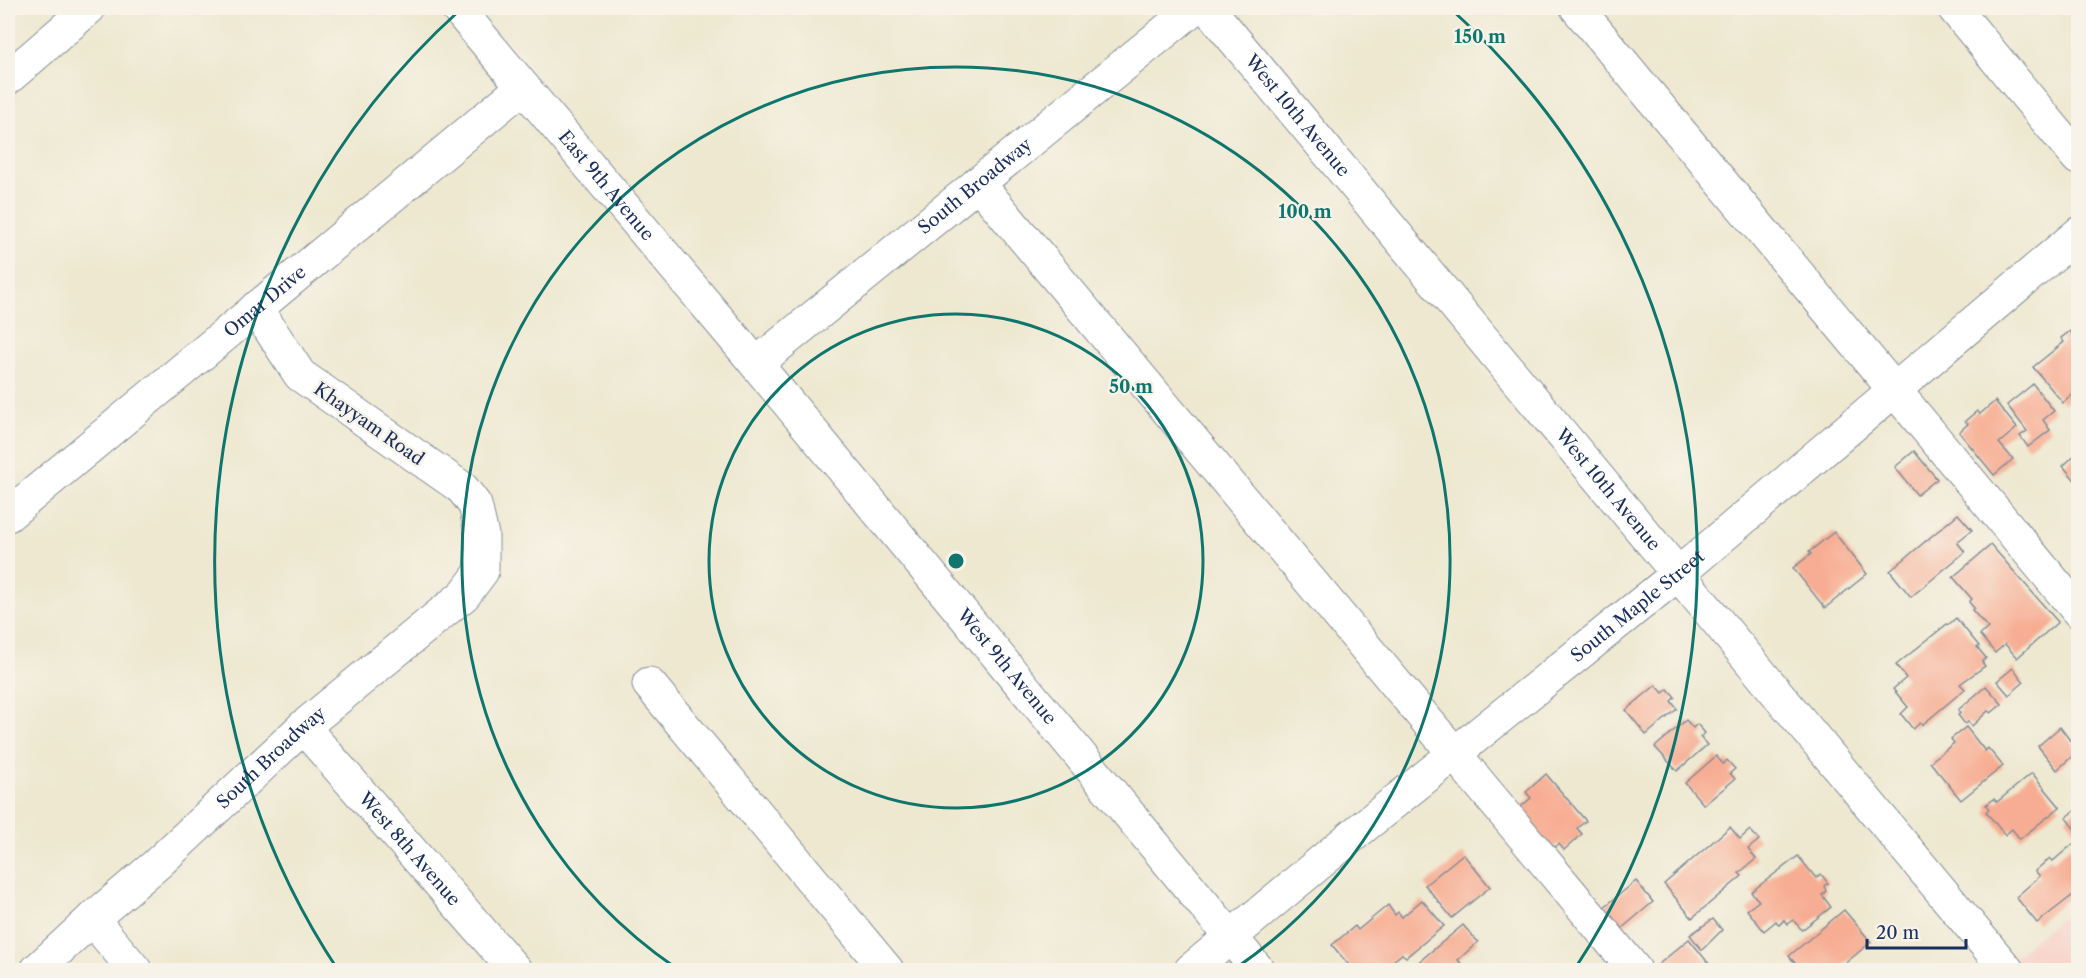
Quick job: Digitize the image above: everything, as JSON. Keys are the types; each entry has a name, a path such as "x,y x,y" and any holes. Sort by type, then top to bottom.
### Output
{"street":[{"path":"8,78 89,8"},
{"name":"East 9th Avenue","path":"457,8 756,364"},
{"name":"South Broadway","path":"756,364 1194,8"},
{"name":"West 10th Avenue","path":"1208,8 2007,970"},
{"path":"1577,8 2079,611"},
{"path":"1954,8 2079,158"},
{"name":"Omar Drive","path":"8,515 523,87"},
{"path":"978,183 1635,970"},
{"name":"South Maple Street","path":"1191,970 1678,574 2079,234"},
{"name":"Khayyam Road","path":"256,308 300,375 462,488 475,504 482,535"},
{"name":"West 9th Avenue","path":"756,364 1258,970"},
{"name":"South Broadway","path":"37,970 92,919 157,864 303,728 464,595 482,571 482,535"},
{"path":"649,684 887,970"},
{"name":"West 8th Avenue","path":"303,728 515,970"},
{"path":"92,919 135,970"}],"shaded area":[{"path":"2078,904 2078,970 1997,970"}],"building":[{"path":"2078,329 2078,390 2063,403 2033,367 2064,342 2061,338 2070,331 2072,334"},
{"path":"2033,384 2054,411 2043,420 2050,430 2028,447 2020,436 2027,431 2007,405"},
{"path":"1995,401 2017,428 1999,443 2013,459 1994,475 1959,432 1968,424 1965,421 1977,411 1980,414"},
{"path":"1914,451 1937,479 1917,495 1895,467"},
{"path":"2078,452 2078,484 2063,466"},
{"path":"1958,514 1972,530 1957,542 1965,552 1911,597 1890,571"},
{"path":"1834,532 1867,574 1825,608 1793,568"},
{"path":"1991,545 2058,622 2017,658 2005,644 1995,653 1980,635 1988,628 1972,610 1974,608 1969,602 1972,599 1953,577"},
{"path":"1956,618 1979,646 1977,647 1986,658 1982,662 1985,666 1960,684 1965,689 1922,725 1920,723 1913,729 1901,714 1908,707 1893,689 1906,678 1896,665"},
{"path":"2013,668 2024,682 2009,695 1997,681"},
{"path":"1656,685 1663,693 1668,689 1675,697 1671,701 1677,709 1646,735 1626,710"},
{"path":"1986,686 2002,704 1991,713 1988,711 1972,726 1968,722 1965,724 1958,715 1960,712 1958,710"},
{"path":"1686,720 1693,728 1697,724 1705,733 1700,737 1707,745 1677,771 1655,747"},
{"path":"1966,727 1985,751 1988,748 2003,766 1961,800 1930,762 1954,743 1951,739"},
{"path":"2060,727 2078,751 2057,770 2038,746"},
{"path":"1716,756 1723,764 1727,760 1735,769 1730,773 1735,779 1704,805 1685,783"},
{"path":"2032,773 2060,807 2020,839 2012,829 2005,835 1986,812 1989,809 1986,805 1994,799 1997,802"},
{"path":"1546,774 1586,821 1577,828 1582,834 1564,850 1559,844 1552,849 1518,809 1531,798 1526,792"},
{"path":"2078,808 2078,833 2066,818"},
{"path":"1730,827 1740,839 1750,830 1759,840 1748,849 1756,859 1739,873 1742,876 1692,918 1664,884"},
{"path":"2074,843 2076,845 2078,843 2078,891 2037,923 2016,897 2040,876 2035,871 2050,858 2053,861"},
{"path":"1463,854 1490,887 1452,918 1425,885"},
{"path":"1798,856 1816,878 1821,874 1828,883 1824,886 1826,891 1822,895 1831,907 1802,930 1793,920 1787,924 1784,920 1779,925 1776,921 1764,931 1747,910 1759,901 1751,892"},
{"path":"1636,881 1653,902 1621,929 1603,908"},
{"path":"1422,900 1444,926 1406,957 1402,954 1382,970 1353,970 1332,945 1355,926 1358,930 1388,905 1395,915 1398,912 1402,917"},
{"path":"1844,910 1871,942 1837,970 1801,970 1789,956"},
{"path":"1713,919 1722,930 1702,950 1690,935"},
{"path":"1463,925 1478,942 1458,960 1467,970 1409,970"},
{"path":"1689,939 1710,965 1703,970 1665,970 1659,964"}]}
